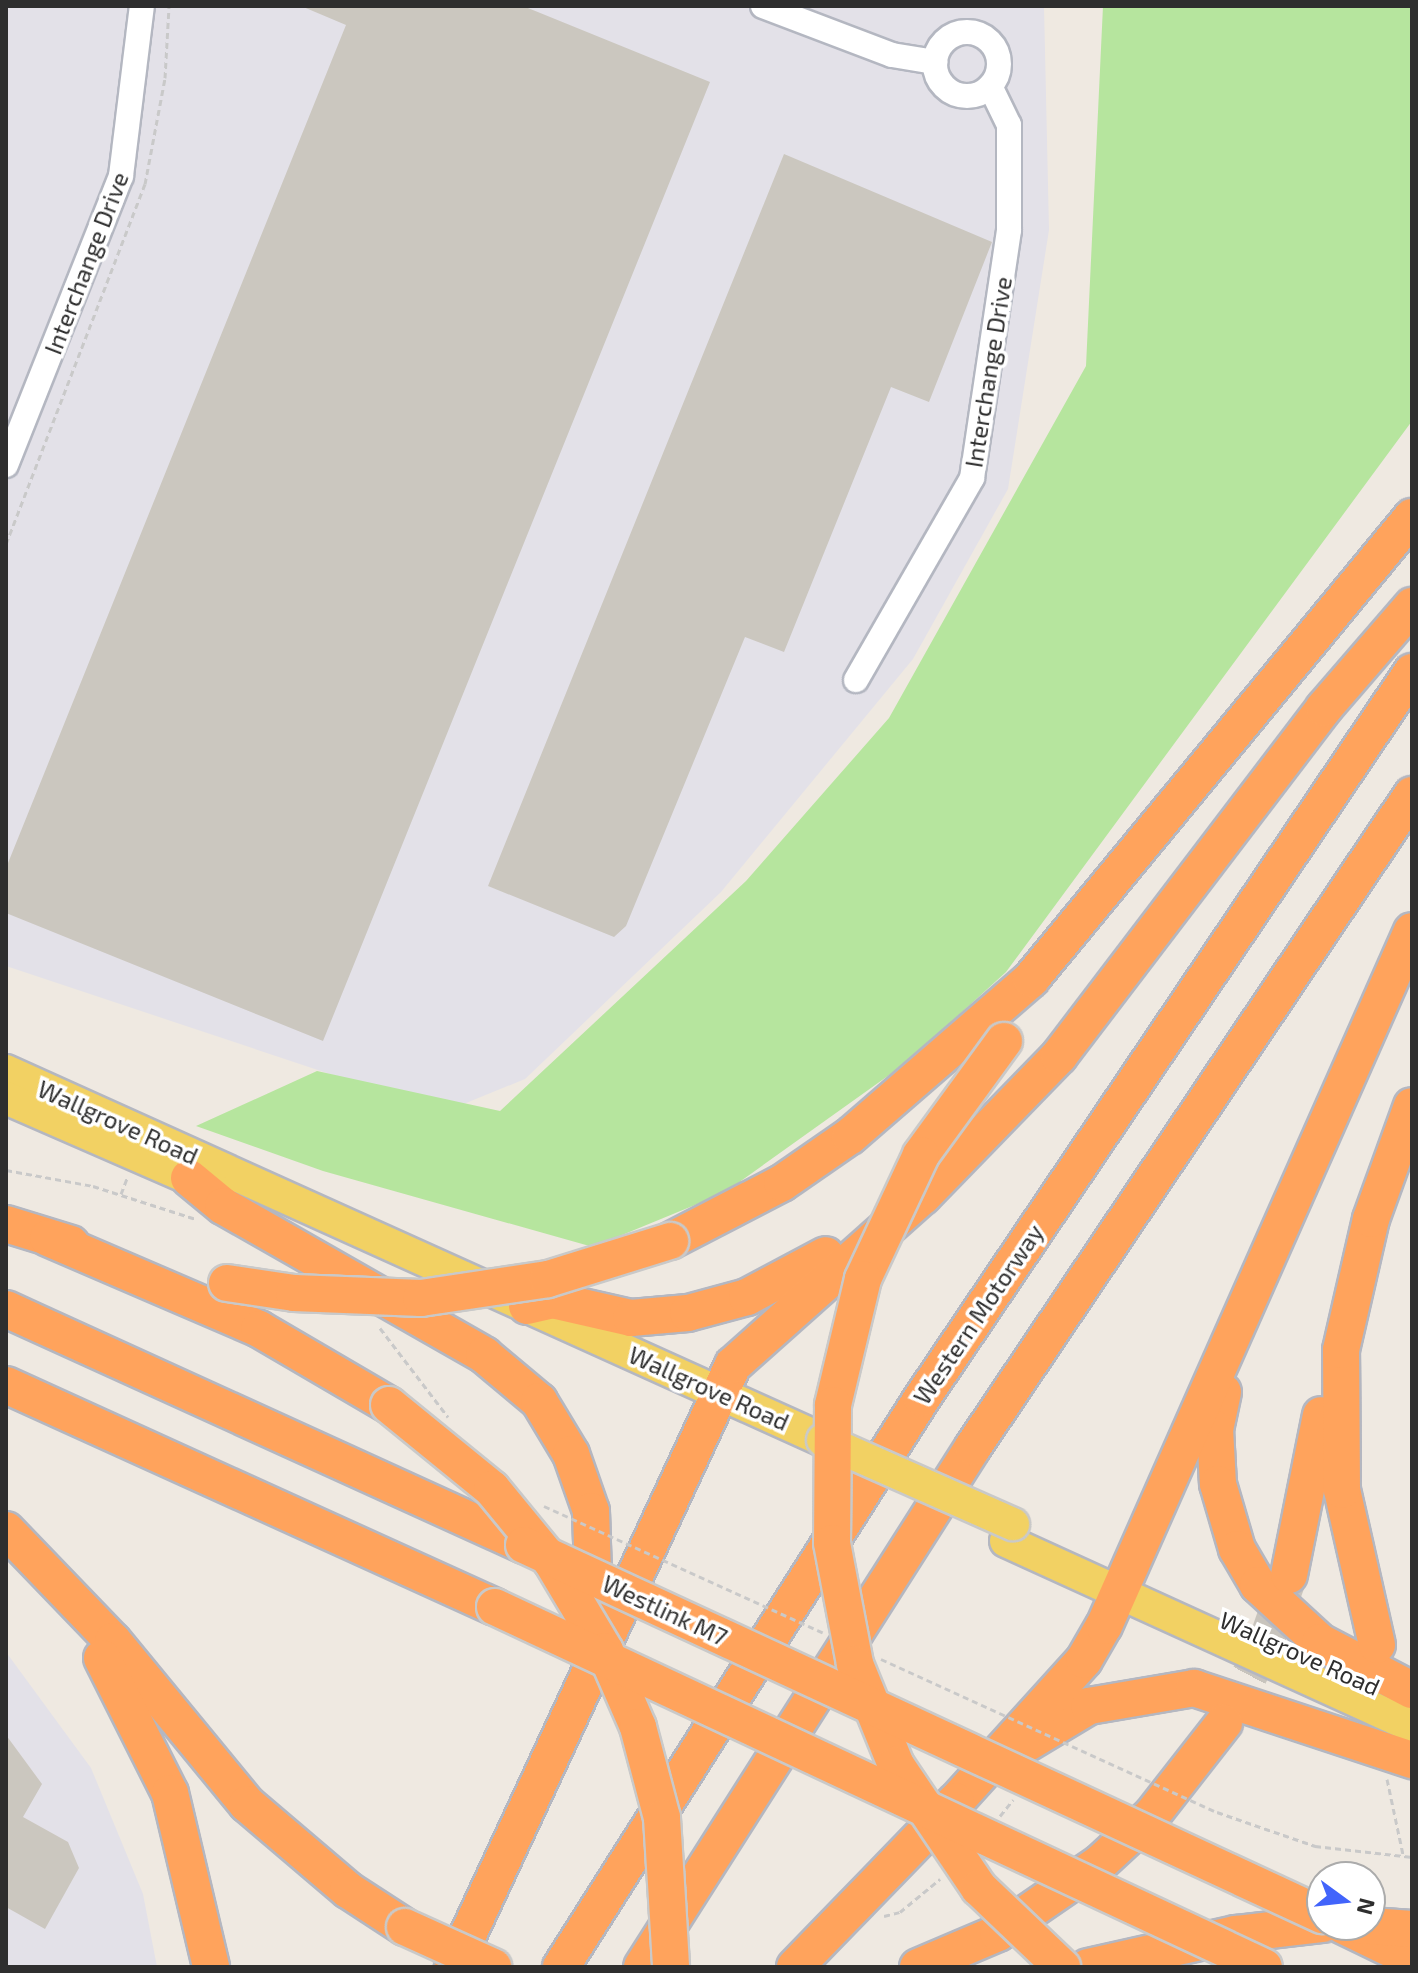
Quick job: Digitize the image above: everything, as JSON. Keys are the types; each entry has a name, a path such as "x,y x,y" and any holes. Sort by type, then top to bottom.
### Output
{"highway":[{"path":"6,1224 48,1238 227,1283 357,1298 486,1292 580,1272 670,1241 769,1190 850,1136 1031,979 1412,517"},
{"path":"1062,1967 979,1888 896,1765 845,1626 829,1503 833,1405 863,1279 921,1155 1004,1041 1412,543"},
{"path":"453,1967 713,1401 744,1351 931,1181 1079,1033 1324,708 1412,606"},
{"name":"Western Motorway","path":"561,1967 922,1398 1412,672"},
{"path":"642,1967 973,1447 1412,795"},
{"path":"795,1967 959,1798 1084,1660 1123,1585 1412,931"},
{"path":"1377,1645 1347,1531 1338,1403 1355,1275 1392,1150 1412,1106"},
{"path":"1289,1575 1350,1253 1382,1160 1392,1150"},
{"path":"189,1178 223,1206 484,1355 539,1401 571,1454 593,1521 588,1675"},
{"path":"527,1306 552,1300 631,1318 723,1305 801,1271 931,1181"},
{"path":"48,1238 259,1329 389,1405 492,1489 552,1562 605,1651 638,1727 662,1818 671,1967"},
{"name":"Westlink M7","path":"6,1309 1306,1908"},
{"path":"1220,1366 1218,1484 1237,1549 1258,1585 1320,1642 1412,1690"},
{"path":"6,1385 495,1607 1264,1967"},
{"path":"6,1531 113,1641 247,1804 348,1890 405,1927 493,1967"},
{"path":"6,1531 103,1659 158,1763 191,1860 211,1967"},
{"path":"959,1798 1025,1742 1089,1706 1194,1688 1397,1765"},
{"path":"918,1967 998,1933 1100,1863 1152,1815 1224,1723"},
{"path":"1088,1967 1306,1927"},
{"path":"1386,1927 1412,1929"},
{"path":"1375,1941 1412,1959"}],"main road":[{"name":"Wallgrove Road","path":"6,1071 527,1306 713,1401"},
{"name":"Wallgrove Road","path":"6,1098 713,1401 1010,1532 1412,1726"},
{"name":"Wallgrove Road","path":"1123,1585 1412,1703"}],"street":[{"name":"Interchange Drive","path":"6,465 121,176 142,6"},
{"path":"763,6 892,55 935,62"},
{"path":"954,34 980,34 999,62 990,86 958,95 944,86 935,62 954,34"},
{"name":"Interchange Drive","path":"856,680 972,478 1009,230 1009,125 990,86"}],"path":[{"path":"1397,1765 1403,1854"},
{"path":"1217,1812 1315,1846 1412,1857"}],"shaded area":[{"path":"6,6 1044,6 1049,230 1008,489 913,659 721,892 525,1079 444,1112 6,966"},
{"path":"6,1652 91,1768 143,1894 157,1967 6,1967"}],"green space":[{"path":"1103,6 1412,6 1412,421 1006,972 906,1063 724,1193 593,1247 323,1171 196,1126 317,1071 500,1111 746,881 889,718 1086,366"}],"building":[{"path":"301,6 523,6 710,82 323,1041 6,913 6,868 346,25"},
{"path":"784,154 992,242 929,402 891,387 784,652 745,637 626,926 614,937 488,886"},
{"path":"6,1735 42,1784 23,1817 68,1842 79,1868 45,1929 6,1907"}],"tunnel":[{"path":"1224,1723 1264,1648 1289,1577"}]}
